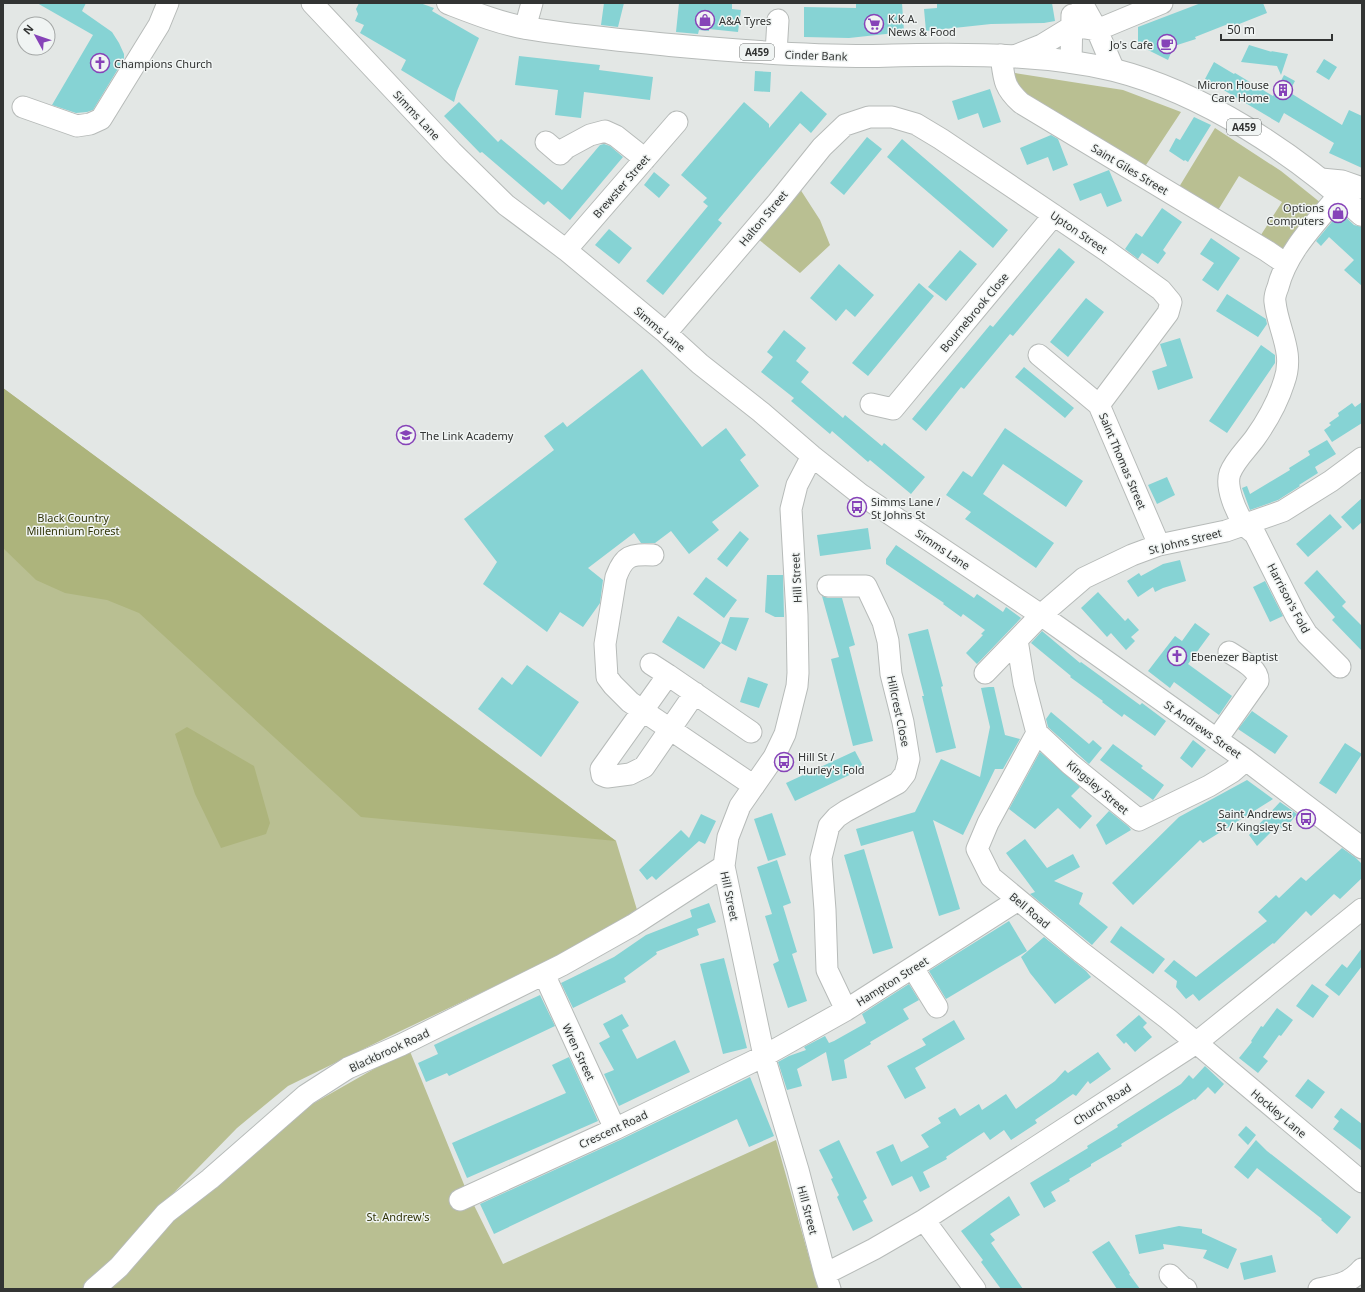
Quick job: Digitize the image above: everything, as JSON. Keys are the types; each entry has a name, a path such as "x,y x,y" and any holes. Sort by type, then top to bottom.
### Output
{"main road":[{"name":"Cinder Bank","path":"448,3 490,19 525,28 634,42 810,55 1007,56 1072,62 1114,70 1179,92 1230,119 1258,136 1321,180"},
{"name":"A459","path":"1321,180 1362,215"}],"street":[{"path":"23,107 77,126 90,124 101,118 159,25 168,3"},
{"name":"Simms Lane","path":"312,3 442,142 506,205 566,250 666,333 700,364 761,412 812,456 860,494 1041,615"},
{"path":"331,3 339,31"},
{"path":"525,28 532,3"},
{"path":"1070,3 1073,26 1072,62"},
{"path":"1082,3 1097,30 1114,70"},
{"path":"1007,56 1042,45 1073,26 1097,30 1162,3"},
{"path":"776,53 778,20"},
{"name":"Saint Giles Street","path":"1007,56 1004,79 1010,93 1020,103 1267,251 1286,264"},
{"name":"Upton Street","path":"869,117 892,117 916,124 941,139 1107,251 1161,290 1171,302 1168,314 1099,405"},
{"name":"Halton Street","path":"666,333 777,203 822,146 844,125 869,117"},
{"name":"Brewster Street","path":"566,250 677,122"},
{"path":"546,142 560,154 566,148 590,135 605,131 616,136 645,159"},
{"path":"1321,180 1342,181 1362,188"},
{"name":"Harrison's Fold","path":"1339,195 1293,251 1279,280 1274,300 1286,343 1288,361 1285,381 1267,419 1255,438 1236,462 1230,472 1228,481 1232,500 1244,525 1255,534 1296,616 1307,634 1340,667"},
{"name":"Bournebrook Close","path":"872,404 898,416 1054,215"},
{"name":"Saint Thomas Street","path":"1039,355 1099,405 1159,545"},
{"name":"Hill Street","path":"812,456 797,485 791,509 798,615 797,686 785,734 774,757 740,806 728,837 724,866 764,1056 798,1170 828,1282"},
{"name":"St Johns Street","path":"986,673 1041,615 1084,578 1132,555 1159,545 1226,531 1283,511 1331,481 1362,458"},
{"path":"652,555 637,554 626,558 619,567 616,576 605,644 607,677 613,686 643,711 754,786"},
{"name":"Hillcrest Close","path":"828,586 866,586 883,622 888,641 891,674 903,722 909,759 905,774 898,782 836,817 829,826 821,858 826,910 827,970 846,1010"},
{"name":"St Andrews Street","path":"1041,615 1246,760 1362,848"},
{"path":"1017,640 1024,683 1037,733"},
{"path":"1217,740 1258,682 1256,671 1229,652"},
{"path":"695,693 644,767 630,774 608,777 602,775 601,769 643,711 659,669 695,693 751,732"},
{"name":"Kingsley Street","path":"1037,733 1070,764 1139,820 1209,786 1232,772 1246,760"},
{"name":"Bell Road","path":"1037,733 995,810 977,849 991,877 1196,1043"},
{"name":"Blackbrook Road","path":"94,1289 119,1267 166,1213 210,1180 306,1095 348,1068 401,1045 544,974 634,925 724,866"},
{"name":"Hampton Street","path":"764,1056 846,1010 1018,900"},
{"name":"Church Road","path":"828,1282 874,1249 924,1220 1196,1043 1362,909"},
{"path":"913,968 936,1007"},
{"name":"Wren Street","path":"544,974 615,1129"},
{"name":"Hockley Lane","path":"1196,1043 1362,1182"},
{"name":"Crescent Road","path":"460,1200 615,1129 764,1056"},
{"path":"924,1220 975,1289"},
{"path":"1319,1289 1343,1286 1354,1278 1362,1269"},
{"path":"1170,1275 1186,1289"}],"green space":[{"path":"1015,73 1123,90 1181,112 1144,168 1020,92 1013,83"},
{"path":"1215,128 1281,171 1321,203 1286,250 1278,250 1259,238 1282,202 1239,176 1215,215 1176,192"},
{"path":"800,189 820,220 830,245 800,273 758,239"},
{"name":"St. Andrew's","path":"3,388 616,841 638,913 571,950 288,1086 237,1128 154,1213 300,1111 409,1049 465,1187 503,1264 776,1140 818,1289 3,1289"},
{"name":"Black Country Millennium Forest","path":"3,388 616,841 361,817 139,613 107,600 65,593 36,580 3,548"},
{"path":"187,727 254,766 270,823 266,834 221,848 195,794 175,734"}],"building":[{"name":"Champions Church","path":"37,3 86,3 82,11 112,32 119,43 124,54 124,59 93,110 76,113 52,105 93,35"},
{"path":"359,3 420,3 434,8 432,11 479,38 457,91 454,102 401,70 406,60 360,33 364,25 355,21 358,14 356,9"},
{"path":"604,3 624,3 618,27 601,25"},
{"path":"679,3 732,3 732,9 741,10 738,32 709,29 709,31 699,30 698,34 676,32"},
{"path":"856,3 902,3 904,32 849,38 804,37 804,7 856,8"},
{"path":"937,3 1052,3 1055,21 1044,23 991,24 926,31 924,9 937,8"},
{"path":"1201,3 1263,3 1267,13 1229,28 1228,24 1195,37 1196,39 1174,46 1168,60 1138,45 1138,27"},
{"path":"1249,45 1272,52 1271,51 1288,54 1281,75 1277,66 1241,62"},
{"path":"519,56 600,65 599,70 653,77 650,100 584,92 581,118 555,115 558,90 515,85"},
{"path":"1324,59 1337,67 1329,80 1316,72"},
{"path":"1214,62 1273,96 1284,75 1295,81 1289,92 1342,125 1349,110 1362,116 1362,168 1329,153 1334,143 1284,113 1279,123 1205,79"},
{"path":"755,71 771,72 770,92 754,91"},
{"path":"990,89 1001,122 983,128 978,113 958,120 952,101"},
{"path":"801,91 827,114 811,133 800,123 718,220 722,223 663,295 646,281 708,206 703,202 707,198 681,175 744,102 769,124 769,128"},
{"path":"459,102 498,142 501,139 562,190 600,145 604,144 610,146 623,157 570,220 548,201 544,205 482,152 480,153 444,116"},
{"path":"1194,117 1211,125 1188,162 1169,151 1176,138 1180,140"},
{"path":"1051,135 1058,139 1068,165 1053,171 1048,157 1027,165 1020,148"},
{"path":"867,137 882,149 844,195 830,183"},
{"path":"902,139 1008,230 993,248 887,157"},
{"path":"1109,170 1122,201 1107,207 1101,193 1080,201 1073,184"},
{"path":"654,172 670,185 659,198 644,185"},
{"path":"1162,208 1182,222 1163,250 1166,253 1158,264 1142,253 1138,259 1125,249 1136,233 1142,237"},
{"path":"1340,212 1354,225 1362,227 1362,286 1344,270 1354,260 1329,237 1321,246 1316,241"},
{"path":"609,229 632,248 619,264 595,245"},
{"path":"1211,238 1240,258 1218,291 1202,280 1214,263 1200,254"},
{"path":"1059,248 1075,262 1013,336 1010,334 964,389 961,387 926,431 912,419 990,325 993,327"},
{"path":"960,250 977,264 946,301 928,287"},
{"path":"839,264 874,295 855,317 846,309 836,321 810,298"},
{"path":"919,283 934,296 868,376 852,363"},
{"path":"1227,294 1266,319 1267,324 1258,337 1216,311"},
{"path":"1086,298 1104,312 1068,357 1050,342"},
{"path":"784,330 806,348 796,361 809,372 801,382 843,418 845,415 882,446 884,443 925,477 911,494 870,460 868,462 832,431 830,434 791,401 794,398 761,372 773,357 767,352"},
{"path":"1180,338 1193,378 1158,390 1152,371 1167,366 1160,344"},
{"path":"1261,345 1275,355 1275,363 1227,433 1209,421"},
{"path":"1024,367 1074,408 1065,418 1015,377"},
{"path":"642,369 702,447 726,428 746,455 740,460 759,486 712,522 719,530 689,554 671,531 655,543 641,543 634,533 588,568 603,580 600,603 583,627 560,612 547,632 483,584 497,562 464,519 554,450 544,436 563,422 567,427"},
{"path":"1362,402 1362,423 1332,442 1324,430 1331,425 1329,423 1339,416 1338,413 1352,403 1355,407"},
{"path":"1005,428 1083,481 1066,507 1003,464 983,494 1054,543 1036,568 965,519 971,512 946,495 963,471 972,477"},
{"path":"1327,440 1336,454 1315,467 1318,473 1278,500 1250,510 1242,488 1247,486 1250,494 1290,470 1289,468 1310,455 1308,451"},
{"path":"1167,477 1175,495 1157,504 1148,485"},
{"path":"1362,498 1362,522 1353,530 1341,517"},
{"path":"1330,514 1342,527 1308,557 1296,544"},
{"path":"868,528 871,549 820,556 817,535"},
{"path":"740,531 749,539 727,567 717,559"},
{"path":"896,545 974,598 977,594 1003,612 1006,607 1021,618 977,664 966,653 983,635 981,634 985,630 963,614 961,617 943,604 944,603 886,564 886,559"},
{"path":"1180,560 1186,581 1155,592 1153,587 1138,597 1127,581 1139,573 1141,576 1163,564"},
{"path":"1317,570 1346,602 1342,606 1362,626 1362,651 1332,620 1335,617 1304,583"},
{"path":"767,575 783,575 784,617 775,617 765,612"},
{"path":"706,577 737,600 724,618 693,594"},
{"path":"1265,581 1283,616 1270,622 1253,587"},
{"path":"1098,592 1125,621 1128,618 1139,630 1131,637 1135,641 1126,650 1111,633 1107,637 1081,608"},
{"path":"822,596 828,598 842,598 855,645 849,647 873,741 853,746 831,659 839,657"},
{"path":"678,616 721,643 704,669 662,642"},
{"path":"730,617 749,618 736,651 721,643"},
{"path":"1195,623 1210,634 1188,664 1232,696 1219,715 1174,682 1170,688 1148,671 1175,636 1182,641"},
{"path":"928,629 943,686 941,687 956,748 936,753 922,696 924,696 908,634"},
{"path":"1042,631 1080,663 1081,662 1140,705 1142,703 1166,721 1155,736 1124,714 1122,717 1102,702 1103,701 1070,677 1071,676 1031,643"},
{"path":"527,665 579,702 541,757 478,709 502,677 512,685"},
{"path":"748,677 768,684 759,708 740,702"},
{"path":"994,687 1005,735 1020,739 1003,769 995,769 963,835 933,820 960,909 939,916 913,831 861,846 856,829 915,812 941,759 980,777 990,727 981,688"},
{"path":"1252,711 1288,736 1275,754 1238,729"},
{"path":"1051,712 1089,744 1093,740 1102,748 1089,764 1048,727 1046,719"},
{"path":"1193,740 1206,750 1192,768 1180,758"},
{"path":"1345,743 1362,754 1336,794 1319,783"},
{"path":"1113,744 1143,766 1141,768 1164,785 1153,800 1100,760"},
{"path":"855,751 864,768 795,801 786,783"},
{"path":"1040,752 1080,787 1071,796 1092,816 1080,829 1058,808 1035,829 1009,809"},
{"path":"1247,780 1273,799 1203,843 1200,840 1133,905 1112,883 1179,817"},
{"path":"1280,802 1297,814 1284,830 1278,825 1257,846 1249,835"},
{"path":"1109,811 1131,830 1106,845 1096,825"},
{"path":"772,813 786,855 768,861 754,819"},
{"path":"701,814 716,821 705,844 699,841 656,880 652,876 647,880 639,870 681,830 689,838"},
{"path":"1025,839 1047,868 1073,854 1080,867 1054,881 1083,893 1079,904 1108,927 1092,945 1030,894 1035,892 1006,853"},
{"path":"1342,848 1362,864 1362,878 1340,899 1334,894 1311,916 1306,911 1274,944 1273,943 1199,1001 1193,994 1186,999 1176,987 1177,981 1164,971 1174,960 1196,977 1267,921 1258,912 1276,895 1279,898 1301,877 1306,881"},
{"path":"864,849 893,948 873,954 844,855"},
{"path":"777,860 791,903 783,906 797,952 792,954 807,1001 788,1008 773,964 779,961 765,916 772,914 757,867"},
{"path":"709,903 716,922 697,929 699,935 656,952 657,954 624,978 626,982 573,1008 561,983 614,957 646,935 692,917 690,910"},
{"path":"1009,921 1027,951 946,999 929,971"},
{"path":"1121,926 1165,959 1153,974 1110,942"},
{"path":"1044,937 1086,971 1091,977 1055,1004 1030,973 1021,957"},
{"path":"1362,948 1362,966 1339,996 1325,985 1342,964 1347,968"},
{"path":"724,958 747,1048 723,1054 700,964"},
{"path":"909,984 919,1000 903,1009 909,1019 870,1042 871,1044 844,1060 847,1078 832,1081 826,1052 797,1069 802,1086 787,1090 778,1062 806,1050 804,1047 825,1036 829,1043 866,1023 862,1014"},
{"path":"1312,984 1329,996 1313,1018 1296,1006"},
{"path":"540,995 555,1026 449,1076 447,1073 426,1082 418,1063 438,1054 434,1045"},
{"path":"1277,1008 1293,1020 1281,1036 1279,1035 1263,1057 1268,1061 1258,1073 1239,1058 1252,1042 1251,1041 1261,1026 1263,1027"},
{"path":"622,1014 629,1026 622,1030 637,1059 675,1040 690,1072 619,1106 604,1074 614,1070 599,1043 610,1037 603,1024"},
{"path":"1139,1015 1147,1023 1143,1027 1152,1037 1135,1052 1126,1042 1124,1044 1116,1035"},
{"path":"954,1020 965,1039 915,1068 926,1088 905,1099 887,1066 926,1045 922,1039"},
{"path":"1098,1052 1111,1069 1090,1084 1088,1081 1076,1096 1073,1094 1035,1120 1037,1123 1011,1140 1004,1130 990,1140 984,1132 946,1157 947,1159 923,1172 930,1187 920,1192 912,1176 892,1186 876,1152 893,1144 901,1162 929,1147 921,1135 941,1123 938,1118 955,1108 960,1116 979,1104 982,1110 1006,1094 1016,1109 1055,1081 1065,1070 1068,1073"},
{"path":"569,1057 598,1121 467,1178 452,1143 566,1093 552,1065"},
{"path":"1205,1066 1224,1084 1215,1094 1208,1087 1195,1100 1194,1099 1121,1144 1122,1146 1091,1164 1091,1166 1069,1179 1070,1181 1051,1192 1056,1201 1044,1208 1030,1183 1088,1148 1087,1146 1118,1127 1117,1125 1181,1084 1189,1075 1193,1079"},
{"path":"750,1077 774,1136 749,1147 737,1119 494,1234 480,1204 620,1140"},
{"path":"1308,1079 1325,1092 1312,1109 1295,1096"},
{"path":"1341,1108 1362,1124 1362,1151 1333,1129 1339,1121 1334,1117"},
{"path":"1246,1126 1256,1135 1248,1145 1238,1135"},
{"path":"839,1140 867,1198 863,1201 873,1221 853,1231 837,1197 839,1195 831,1179 833,1178 819,1150"},
{"path":"1256,1140 1267,1151 1351,1217 1337,1234 1321,1220 1322,1219 1257,1168 1248,1179 1234,1167"},
{"path":"1009,1196 1020,1215 990,1234 995,1240 991,1243 1023,1289 1001,1289 981,1262 983,1260 961,1231"},
{"path":"1179,1226 1202,1229 1202,1233 1237,1249 1228,1269 1203,1258 1207,1250 1163,1244 1164,1249 1139,1254 1135,1235"},
{"path":"1109,1241 1140,1289 1117,1289 1092,1252"},
{"path":"1272,1255 1276,1272 1244,1280 1240,1263"}],"place":[{"name":"A&A Tyres","path":"705,20"},
{"name":"K.K.A. News & Food","path":"874,24"},
{"name":"Jo's Cafe","path":"1167,44"},
{"name":"Champions Church","path":"100,63"},
{"name":"Micron House Care Home","path":"1283,90"},
{"name":"Options Computers","path":"1338,213"},
{"name":"The Link Academy","path":"406,435"},
{"name":"Simms Lane / St Johns St","path":"857,507"},
{"name":"Ebenezer Baptist","path":"1177,656"},
{"name":"Hill St / Hurley's Fold","path":"784,762"},
{"name":"Saint Andrews St / Kingsley St","path":"1306,819"}]}
